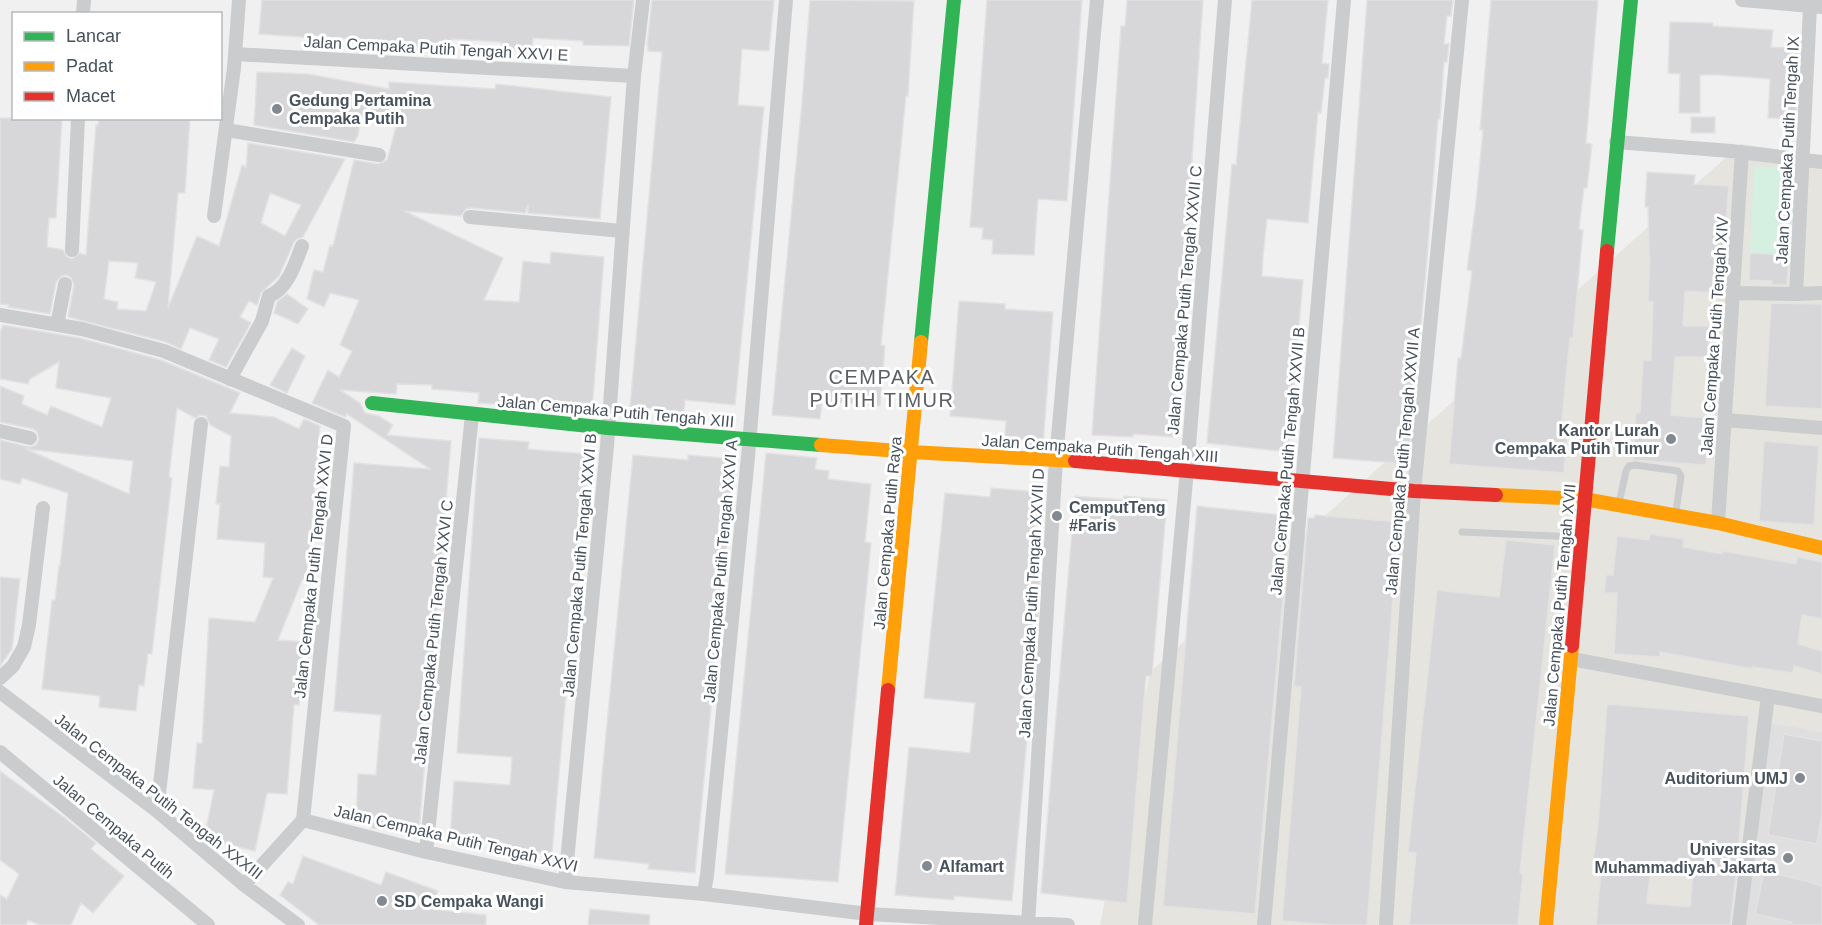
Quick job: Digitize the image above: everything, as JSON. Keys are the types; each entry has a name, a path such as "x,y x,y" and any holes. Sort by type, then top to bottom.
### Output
{"street":[{"path":"214,216 235,54 238,0"},
{"name":"Jalan Cempaka Putih Tengah XXVI B","path":"565,882 608,428 634,76 643,0"},
{"name":"Jalan Cempaka Putih Tengah XXVI A","path":"704,894 708,875 749,439 786,0"},
{"name":"Jalan Cempaka Putih Raya","path":"867,919 954,0"},
{"name":"Jalan Cempaka Putih Tengah XXVII D","path":"1028,923 1056,459 1097,0"},
{"name":"Jalan Cempaka Putih Tengah XXVII C","path":"1145,925 1187,470 1225,0"},
{"name":"Jalan Cempaka Putih Tengah XXVII B","path":"1264,925 1344,0"},
{"name":"Jalan Cempaka Putih Tengah XXVII A","path":"1386,925 1414,491 1462,0"},
{"name":"Jalan Cempaka Putih Tengah XVII","path":"1546,925 1572,659 1616,142 1631,0"},
{"path":"1742,0 1816,7"},
{"name":"Jalan Cempaka Putih Tengah IX","path":"1796,294 1802,159 1816,7"},
{"name":"Jalan Cempaka Putih Tengah XXVI E","path":"235,54 634,76"},
{"path":"72,250 78,120"},
{"path":"226,130 379,155"},
{"path":"1616,142 1742,152 1822,162"},
{"name":"Jalan Cempaka Putih Tengah XIV","path":"1718,523 1742,152"},
{"path":"470,217 622,231"},
{"path":"230,379 262,321 269,296 278,293 290,276 302,246"},
{"path":"57,325 65,284"},
{"path":"1733,292 1822,293"},
{"name":"Jalan Cempaka Putih Tengah XXVI D","path":"0,315 82,329 164,351 344,426 303,820"},
{"name":"Jalan Cempaka Putih Tengah XIII","path":"372,403 608,428 911,452 1056,459 1414,491 1584,499 1718,523 1822,548"},
{"name":"Jalan Cempaka Putih Tengah XXVI C","path":"426,852 472,415"},
{"path":"1725,420 1822,428"},
{"path":"157,811 201,424"},
{"path":"0,430 30,438"},
{"path":"0,678 13,666 24,647 29,626 43,508"},
{"path":"1572,659 1822,706"},
{"name":"Jalan Cempaka Putih Tengah XXXIII","path":"0,692 157,811 244,885 298,925"},
{"path":"1739,925 1768,696"},
{"name":"Jalan Cempaka Putih","path":"0,752 207,925"},
{"path":"244,885 303,820"},
{"name":"Jalan Cempaka Putih Tengah XXVI","path":"303,820 426,852 565,882 704,894 867,919 1068,925"}],"lane":[{"path":"1619,505 1629,466 1678,471 1681,476 1676,515"},
{"path":"1462,532 1581,537"}],"shaded area":[{"path":"1741,144 1822,156 1822,925 1100,925 1150,672"},
{"name":"Universitas Muhammadiyah Jakarta","path":"1769,723 1822,732 1822,925 1746,925"}],"green space":[{"path":"1754,166 1796,168 1792,255 1750,253"}],"building":[{"path":"262,0 634,0 629,46 583,45 583,41 533,38 532,50 501,48 501,42 452,39 451,53 411,51 411,44 259,34"},
{"path":"652,0 774,0 769,51 742,49 738,105 764,107 735,405 685,400 684,412 630,407 662,52 648,51 647,46"},
{"path":"810,0 914,1 908,96 906,96 881,345 885,346 880,406 822,401 820,419 772,415"},
{"path":"987,0 1082,0 1067,201 1038,199 1034,255 992,254 993,240 982,239 983,228 970,227"},
{"path":"1127,0 1203,0 1173,437 1133,434 1133,437 1092,435 1121,26 1125,26"},
{"path":"1252,0 1328,0 1322,63 1329,64 1328,78 1325,78 1321,113 1318,112 1308,223 1267,219 1263,257 1262,276 1303,280 1288,452 1207,443 1232,164 1236,165"},
{"path":"1367,0 1453,0 1451,16 1447,16 1444,44 1449,44 1447,62 1444,62 1440,119 1438,119 1408,464 1333,458"},
{"path":"1491,0 1598,0 1586,143 1592,144 1579,229 1583,230 1573,338 1570,338 1561,429 1567,430 1564,473 1449,464 1458,358 1461,358 1472,271 1467,270 1483,130 1480,130"},
{"path":"1670,22 1713,23 1713,26 1773,30 1771,47 1799,49 1796,119 1768,118 1770,79 1719,75 1700,75 1700,113 1679,113 1680,74 1668,73"},
{"path":"257,72 308,74 389,89 389,82 495,89 496,84 611,97 600,219 528,213 528,205 525,213 471,208 466,209 461,216 404,211 503,258 484,300 519,302 523,261 550,264 551,252 604,257 592,411 478,403 479,393 432,389 432,385 397,384 396,394 340,390 360,403 365,413 379,416 393,425 387,435 451,441 419,832 372,828 372,823 356,822 358,774 376,775 381,715 334,711 354,463 430,469 347,414 345,417 312,403 328,370 339,377 352,351 340,345 359,300 330,293 324,307 307,299 314,270 323,272 330,245 333,246 354,160 378,164 387,160 399,116 365,114 364,119 361,119 354,142 254,125"},
{"path":"1691,117 1715,117 1715,133 1691,133"},
{"path":"0,118 62,120 56,218 49,218 47,247 63,250 67,257 72,259 80,253 86,255 96,125 99,120 190,120 185,193 178,193 168,308 197,236 219,246 242,165 246,167 248,143 345,159 303,237 294,242 279,276 261,293 257,305 249,301 240,317 251,323 226,367 209,360 219,339 190,328 181,349 166,342 68,317 74,285 67,275 62,276 56,282 50,314 8,307 9,305 0,304","holes":["270,193 301,205 285,236 261,223","109,261 138,263 135,278 156,282 146,311 117,309 118,302 104,299"]},
{"path":"1647,172 1695,175 1694,184 1729,186 1723,256 1720,255 1718,293 1685,291 1683,326 1709,326 1708,357 1675,357 1671,415 1709,418 1706,465 1633,460 1636,413 1640,413 1643,360 1651,360 1653,302 1648,302 1650,256 1648,207 1645,207"},
{"path":"1750,253 1789,255 1787,285 1772,285 1772,281 1749,280"},
{"path":"287,294 308,309 298,324 274,313 277,302"},
{"path":"959,301 1005,304 1005,309 1053,312 1043,446 1004,444 1006,421 950,416"},
{"path":"1771,303 1822,304 1822,409 1765,406"},
{"path":"3,325 80,338 161,360 240,393 230,413 274,417 299,429 304,419 320,426 307,581 302,580 278,640 306,642 299,705 294,705 287,794 267,793 255,851 204,839 214,790 193,788 197,743 202,743 209,618 255,622 273,578 263,577 265,543 217,539 220,504 216,504 220,466 229,467 231,436 210,425 206,416 201,415 195,418 177,408 169,477 172,478 152,654 148,654 144,686 139,685 136,711 99,707 100,696 42,689 68,493 22,478 20,484 0,479 0,440 29,447 36,445 39,439 37,432 33,429 0,422 0,386 24,396 22,404 47,415 51,406 102,427 111,398 56,388 59,362 30,379 28,384 0,379 0,333","holes":["26,449 133,461 129,494"]},
{"path":"292,348 305,356 287,393 270,385"},
{"path":"479,438 529,442 528,449 587,454 552,854 504,850 505,843 450,840 454,781 510,785 512,757 457,753"},
{"path":"1764,441 1819,446 1814,525 1759,521"},
{"path":"766,453 817,458 815,469 829,471 828,479 871,484 865,542 871,543 838,882 725,874"},
{"path":"633,455 688,460 688,455 735,459 695,873 648,869 649,864 594,858"},
{"path":"991,488 1038,492 1032,546 1042,547 1037,631 1012,901 954,896 954,900 895,895 909,747 970,753 975,703 924,698 945,493 990,497"},
{"path":"1075,496 1124,500 1124,496 1167,500 1152,676 1146,676 1127,903 1041,893"},
{"path":"1197,506 1290,516 1255,914 1163,906"},
{"path":"1315,515 1399,522 1367,925 1282,921 1301,687 1294,686 1308,518 1314,518"},
{"path":"1650,534 1684,539 1683,547 1722,554 1723,551 1796,564 1797,557 1822,562 1822,619 1802,615 1798,644 1822,651 1822,674 1794,666 1793,673 1753,667 1753,669 1660,652 1660,657 1614,654 1617,593 1604,593 1606,575 1613,575 1617,536 1649,540"},
{"path":"1506,540 1555,545 1520,873 1523,874 1518,925 1409,925 1416,853 1408,852 1437,590 1499,597"},
{"path":"0,577 20,579 12,649 0,666"},
{"path":"1607,704 1749,716 1730,925 1596,925 1602,861 1593,860","holes":["1651,866 1693,870 1690,907 1647,903"]},
{"name":"Auditorium UMJ","path":"1784,734 1822,741 1822,815 1817,844 1768,835"},
{"path":"0,771 96,843 91,849 124,876 93,913 81,903 71,925 39,925 28,920 26,925 0,925 0,895 7,899 19,874 0,860"},
{"path":"303,856 381,885 386,872 438,891 431,909 486,915 486,925 319,925 280,895 288,882 293,884"},
{"path":"1764,871 1822,886 1822,925 1790,925 1792,922 1755,914"},
{"path":"590,909 650,915 649,925 588,925"}],"traffic: fast":[{"path":"921,342 954,0"},
{"path":"1607,251 1631,0"},
{"path":"372,403 608,428 821,445"}],"traffic: slow":[{"path":"888,690 921,342"},
{"path":"821,445 1075,461"},
{"path":"1496,495 1584,499 1718,523 1822,548"},
{"path":"1546,925 1572,646"}],"traffic: jam":[{"path":"1572,646 1607,251"},
{"path":"1075,461 1414,491 1496,495"},
{"path":"866,925 888,690"}],"place":[{"name":"Gedung Pertamina Cempaka Putih","path":"277,109"},
{"name":"Kantor Lurah Cempaka Putih Timur","path":"1671,439"},
{"name":"CemputTeng #Faris","path":"1057,516"},
{"name":"Auditorium UMJ","path":"1800,778"},
{"name":"Universitas Muhammadiyah Jakarta","path":"1788,858"},
{"name":"Alfamart","path":"927,866"},
{"name":"SD Cempaka Wangi","path":"382,901"}],"district":[{"name":"CEMPAKA PUTIH TIMUR","path":"882,388"}]}
